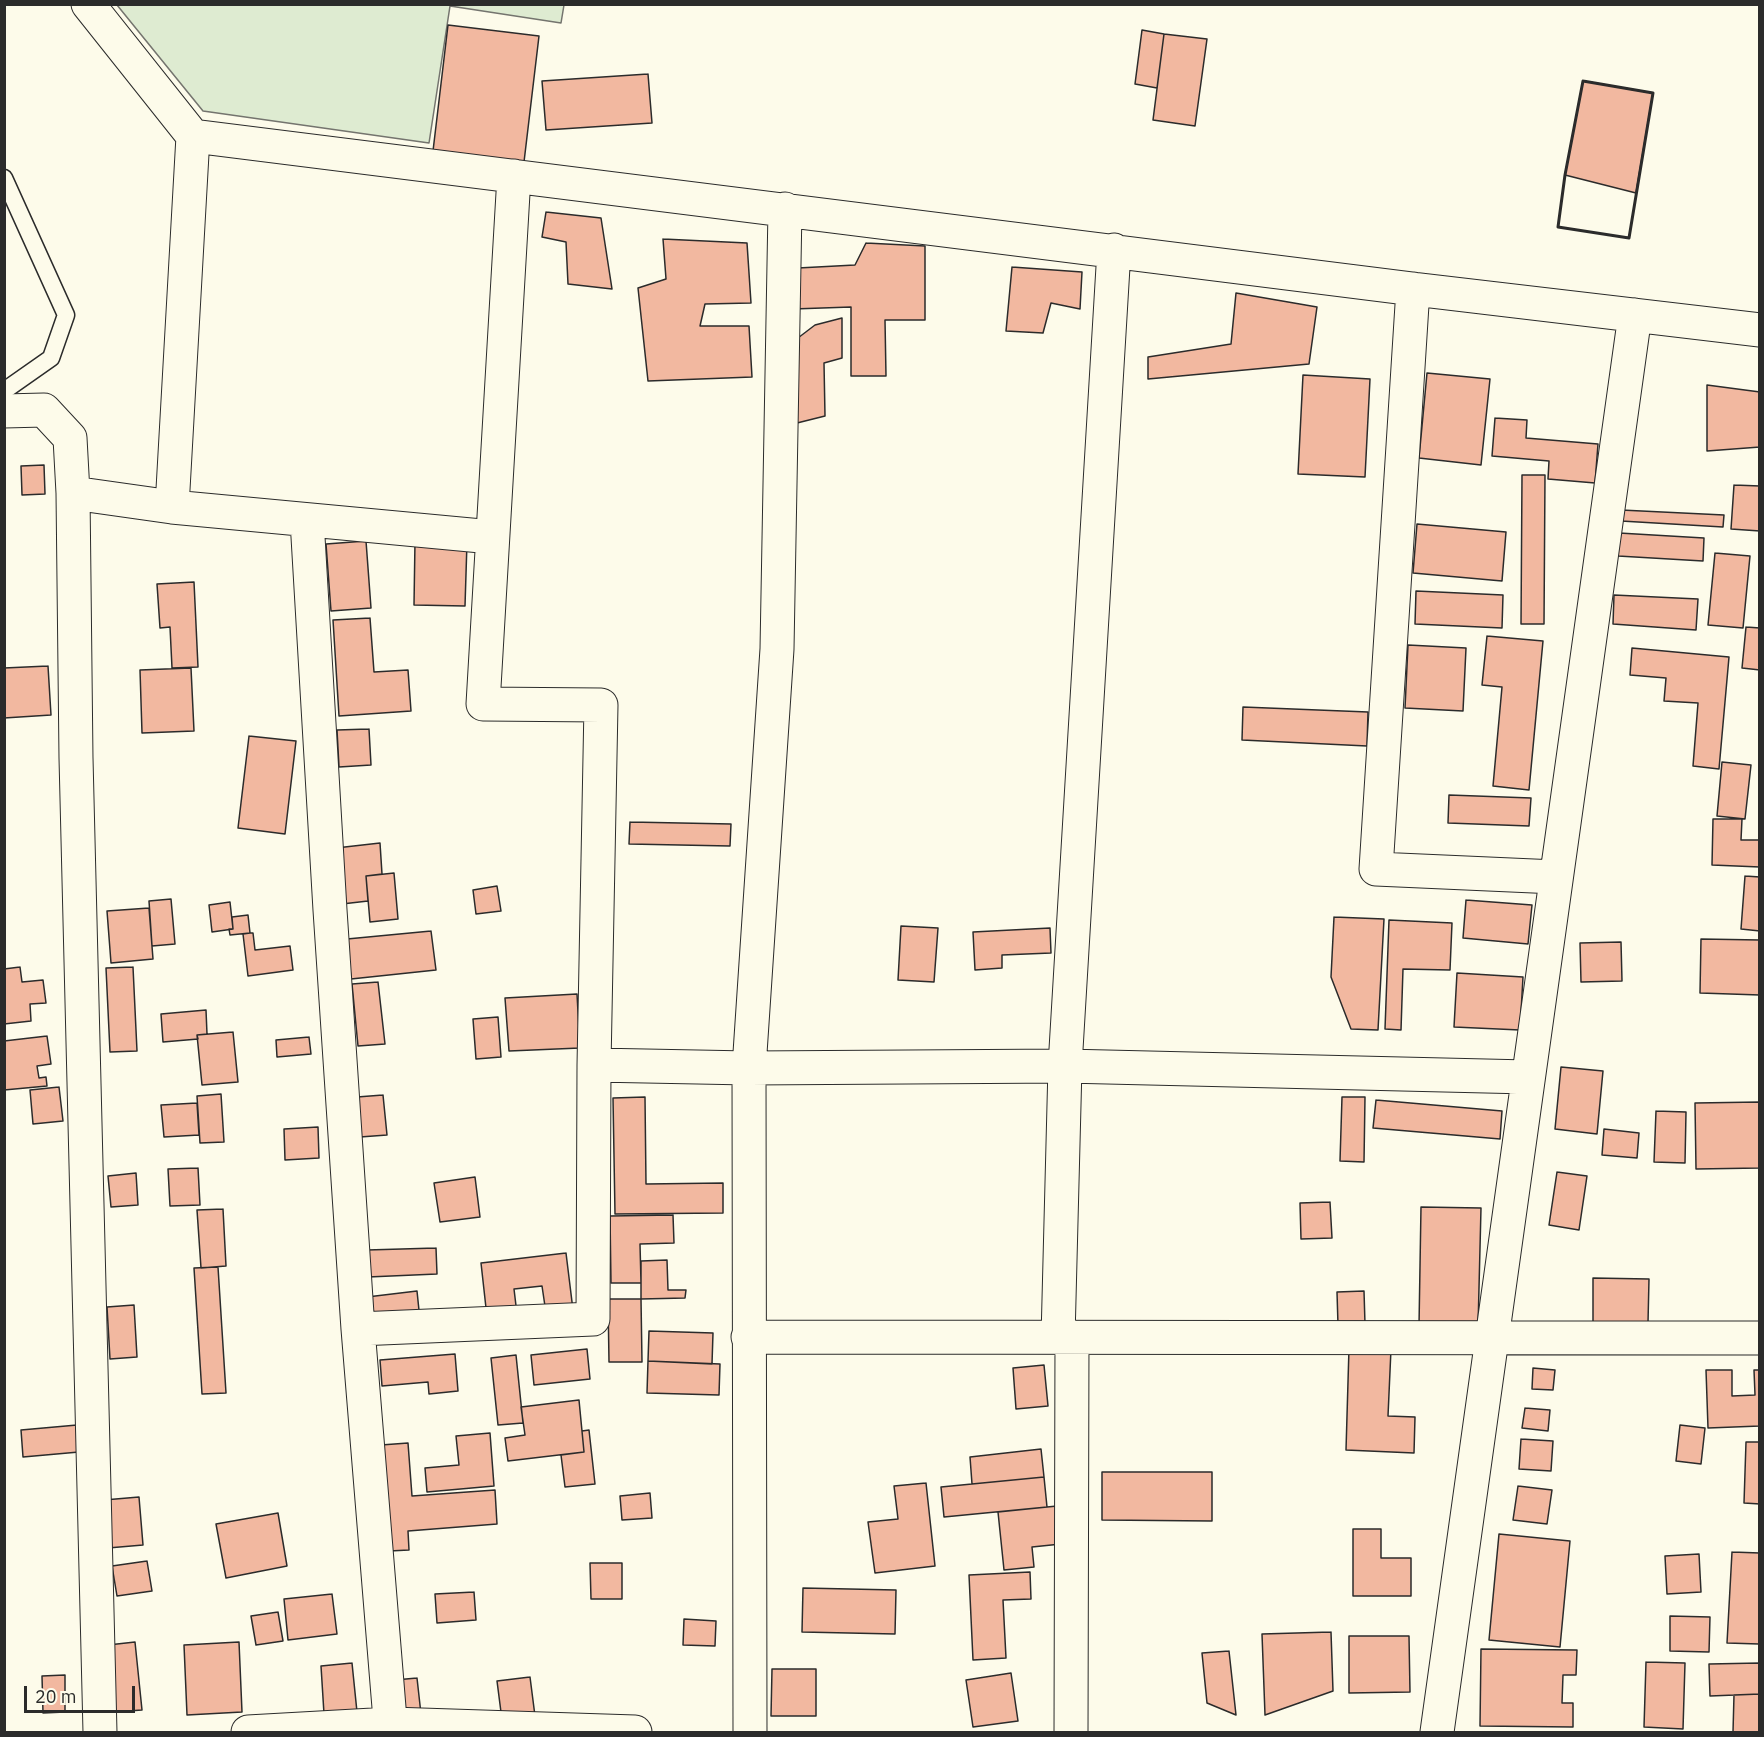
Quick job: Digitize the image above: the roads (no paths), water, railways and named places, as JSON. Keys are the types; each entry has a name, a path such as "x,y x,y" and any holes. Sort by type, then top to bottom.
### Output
{"street":[{"path":"88,4 193,136 172,507"},
{"path":"193,136 1413,289 1760,330"},
{"path":"358,1329 593,1319 594,1065 601,705 483,704 514,176"},
{"path":"750,1732 749,1068 777,649 785,209"},
{"path":"1071,1732 1065,1337 1065,1066 1114,250"},
{"path":"1413,289 1376,869 1556,877"},
{"path":"1437,1732 1635,315"},
{"path":"4,411 44,410 70,438 73,493 76,794 100,1732"},
{"path":"73,493 172,507 492,537"},
{"path":"307,520 328,886 358,1329 391,1728"},
{"path":"594,1065 749,1068 1065,1066 1528,1077"},
{"path":"748,1337 1760,1338"},
{"path":"248,1732 391,1728 635,1732"}],"lane":[{"path":"4,178 66,315 51,358 4,391"}]}
